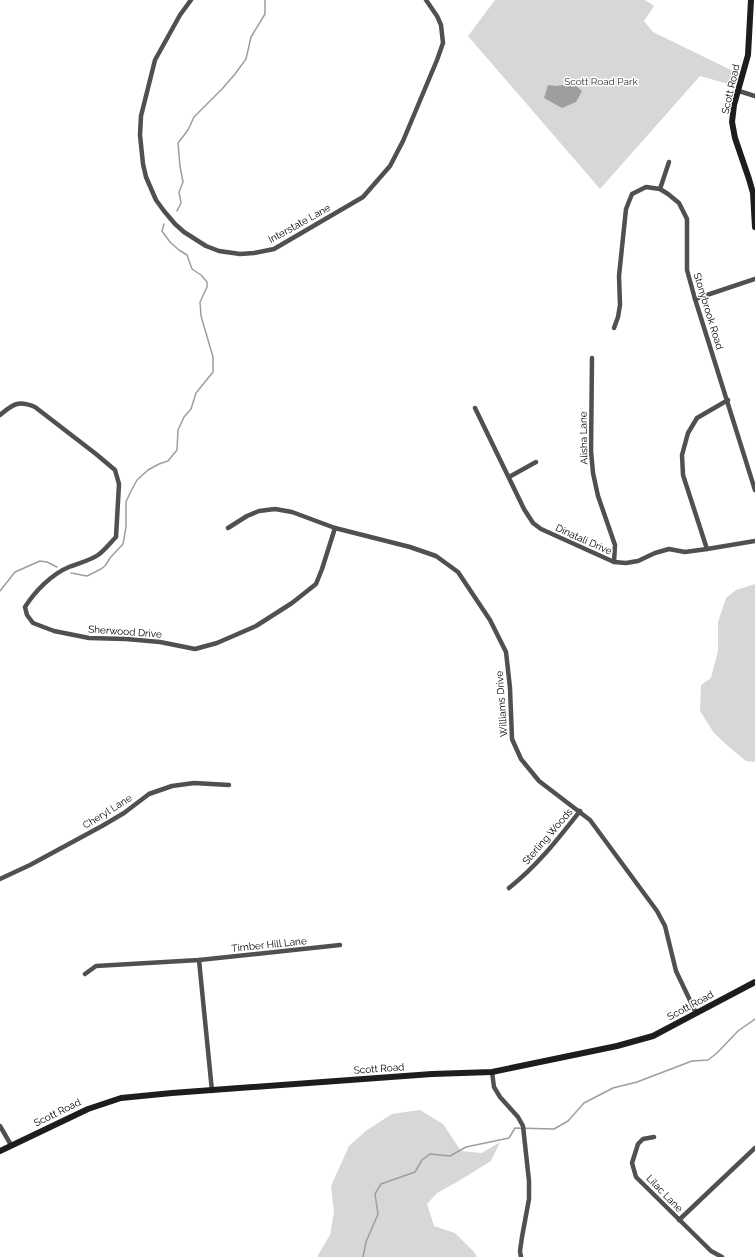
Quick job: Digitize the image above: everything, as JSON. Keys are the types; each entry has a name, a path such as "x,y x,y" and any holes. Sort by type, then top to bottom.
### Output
{"main road":[{"name":"Scott Road","path":"751,0 748,55 733,111 733,127 735,138 753,193 755,227"},
{"name":"Scott Road","path":"0,1151 88,1109 121,1098 432,1074 492,1072 617,1046 653,1036 755,982"}],"street":[{"name":"Interstate Lane","path":"191,0 180,15 155,60 141,116 140,135 143,164 146,177 156,200 175,224 206,246 219,251 240,254 274,249 363,197 390,166 403,141 441,52 443,43 441,25 437,16 426,0"},
{"path":"738,91 755,96"},
{"path":"614,328 620,305 619,276 626,209 632,194 646,187 660,189 669,162"},
{"name":"Stonybrook Road","path":"660,189 679,203 687,219 687,270 755,490"},
{"path":"695,299 755,279"},
{"name":"Alisha Lane","path":"592,358 591,451 593,473 598,496 615,545 614,562"},
{"path":"707,549 683,475 682,455 688,433 697,418 728,400"},
{"name":"Sherwood Drive","path":"0,415 12,405 25,403 35,407 115,470 119,484 116,537 98,555 84,562 68,567 58,573 38,591 25,607 27,615 33,623 54,631 89,638 160,642 194,649 217,643 256,626 316,584 335,528"},
{"name":"Dinatali Drive","path":"475,408 524,509 533,523 541,529 614,562 626,564 669,549 685,552 755,541"},
{"path":"508,477 536,462"},
{"name":"Williams Drive","path":"228,528 247,516 259,511 275,509 292,512 335,528 410,547 436,556 458,572 490,620 506,652 510,688 512,739 521,759 540,781 580,811 600,831 656,911 665,926 676,971 696,1013"},
{"name":"Cheryl Lane","path":"0,879 30,865 102,826 124,813 149,794 172,786 194,783 229,785"},
{"name":"Sterling Woods","path":"509,888 524,877 544,857 580,811"},
{"name":"Timber Hill Lane","path":"85,974 96,966 199,960 340,945"},
{"path":"199,960 212,1091"},
{"path":"492,1072 494,1087 500,1097 518,1117 524,1129 530,1181 529,1199 520,1251 522,1257"},
{"path":"0,1126 11,1145"},
{"name":"Lilac Lane","path":"654,1137 643,1139 638,1144 632,1163 636,1176 711,1251 722,1257"},
{"path":"679,1220 755,1148"}],"green space":[{"name":"Scott Road Park","path":"495,0 645,0 654,6 644,21 653,32 735,72 732,85 700,76 600,189 468,36"},
{"path":"755,584 755,762 746,761 728,746 714,733 700,711 701,685 711,678 718,651 718,622 726,598 736,590"},
{"path":"420,1110 443,1124 461,1151 482,1153 500,1142 491,1161 437,1193 427,1204 434,1226 455,1233 477,1257 318,1257 330,1235 334,1212 331,1186 349,1146 367,1130 392,1114"}],"shaded area":[{"path":"573,83 582,91 576,102 562,108 544,98 548,85 557,86"}],"waterway":[{"path":"177,211 181,203 179,192 183,182 178,143 188,130 194,117 222,89 246,59 251,37 265,14 265,0"},
{"path":"71,573 87,576 101,569 123,544 126,527 126,502 130,493 137,480 148,470 168,461 177,450 178,430 184,417 191,409 196,393 213,372 213,357 201,316 200,302 207,287 207,282 201,275 192,269 187,255 170,242 162,231 164,224"},
{"path":"0,591 15,572 40,561 47,562 57,567"},
{"path":"363,1257 366,1242 378,1214 375,1194 381,1184 415,1172 422,1160 430,1154 450,1156 466,1147 509,1138 515,1128 554,1129 568,1121 584,1103 613,1088 637,1082 692,1061 708,1060 717,1053 738,1031 755,1019"}]}
